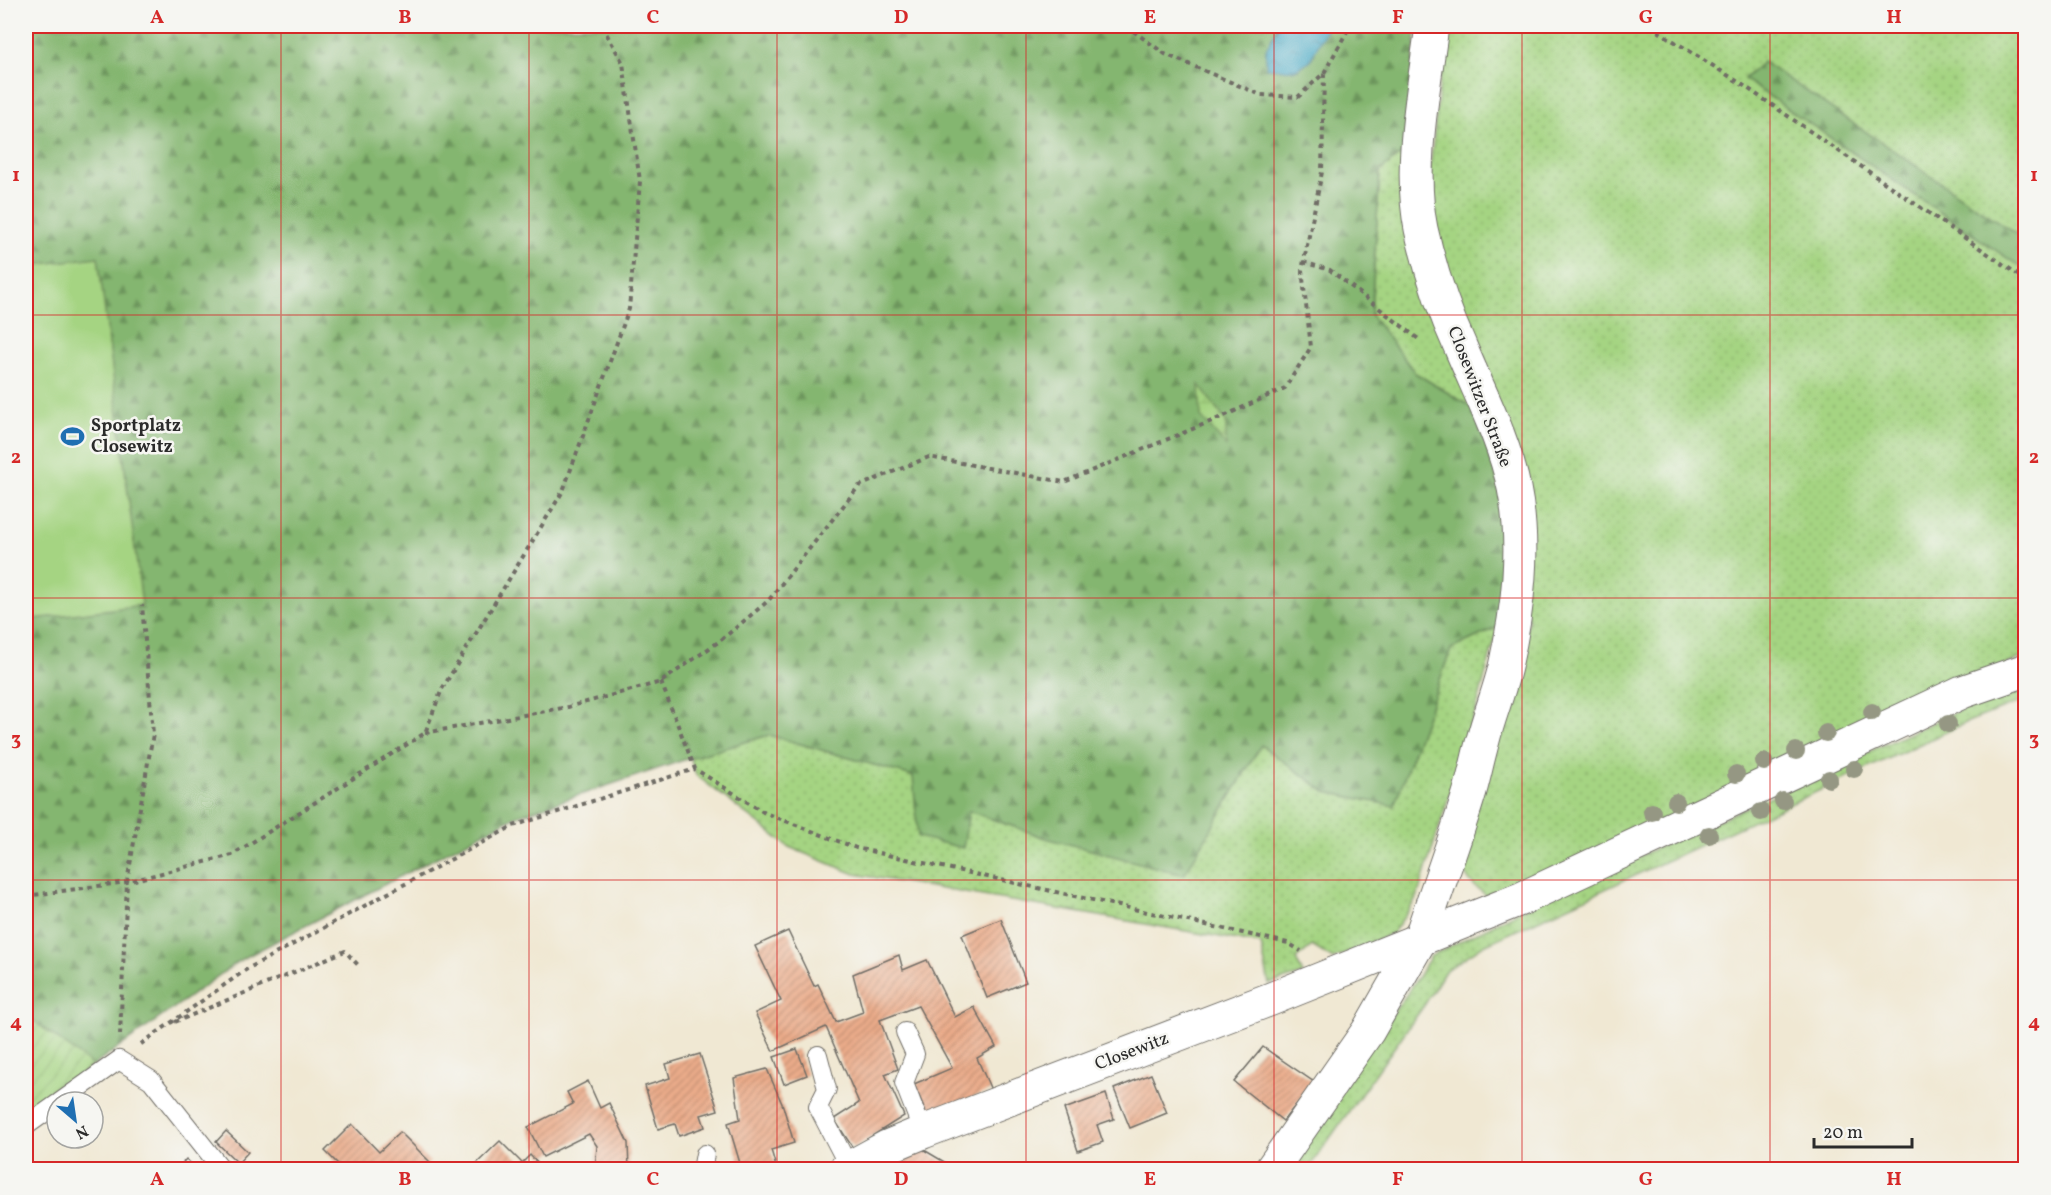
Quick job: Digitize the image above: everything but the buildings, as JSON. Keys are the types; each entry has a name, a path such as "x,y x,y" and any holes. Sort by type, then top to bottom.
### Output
{"street":[{"name":"Closewitzer Straße","path":"1272,1170 1368,1031 1420,940 1470,790 1482,740 1504,669 1515,619 1520,570 1514,488 1485,404 1460,346 1429,263 1420,226 1416,186 1421,108 1432,26"},
{"name":"Closewitz","path":"847,1168 887,1147 923,1132 1523,898 1962,692 2025,670"}],"lane":[{"path":"905,1032 915,1054 904,1083 923,1132"},
{"path":"818,1055 827,1089 818,1107 847,1168"},
{"path":"76,1090 119,1060 152,1080 220,1167"},
{"path":"26,1126 45,1112"}],"path":[{"path":"425,733 442,689 563,491 629,309 640,181 623,63 602,26"},
{"path":"1126,26 1165,54 1261,95 1298,97 1324,73 1350,26"},
{"path":"1650,26 1740,82 2025,280"},
{"path":"26,896 127,882 232,855 425,733 568,707 661,682 721,640 768,601 859,486 928,457 1064,482 1224,416 1285,388 1311,347 1302,270 1322,172 1324,73"},
{"path":"1304,262 1330,270 1420,340 1452,347 1460,346"},
{"path":"119,1060 127,882 153,734 142,605"},
{"path":"661,682 695,769 765,813 856,848 1288,943 1338,972"},
{"path":"119,1060 247,969 513,826 695,769"},
{"path":"166,1026 345,951 360,967"}],"green space":[{"path":"26,26 1417,26 1404,152 1380,171 1371,315 1415,373 1473,408 1499,488 1504,522 1504,557 1498,627 1451,649 1394,806 1326,792 1261,745 1184,875 1046,838 969,811 963,848 918,837 913,776 769,735 690,758 514,817 242,959 93,1066 26,1015 26,620 142,605 98,257 26,266"},
{"path":"1446,26 2025,26 2025,240 1763,62 1744,79 2025,270 2025,656 1490,898 1468,879 1464,868 1464,850 1529,621 1441,260 1428,188"},
{"path":"1763,62 2025,240 2025,270 1744,79"},
{"path":"1404,152 1473,408 1415,373 1371,315 1380,171"},
{"name":"Sportplatz Closewitz","path":"98,257 142,605 26,620 26,266"},
{"path":"1199,385 1226,421 1226,446 1201,417"},
{"path":"1498,627 1478,703 1417,898 1393,933 1333,959 1312,946 1296,959 1303,974 1269,984 1261,944 855,874 789,847 696,775 690,758 769,735 913,776 969,811 1046,838 1261,745 1326,792 1394,805 1451,649"},
{"path":"2025,685 2025,700 1970,721 1484,945 1445,971 1425,1004 1308,1169 1281,1170 1409,991 1431,956 1530,906 1967,707"},
{"path":"26,1015 93,1066 59,1090 45,1090 45,1100 26,1113"}],"water":[{"path":"1278,26 1328,26 1310,61 1295,70 1266,68 1266,49"}],"place":[{"name":"Sportplatz Closewitz","path":"73,436"}]}
